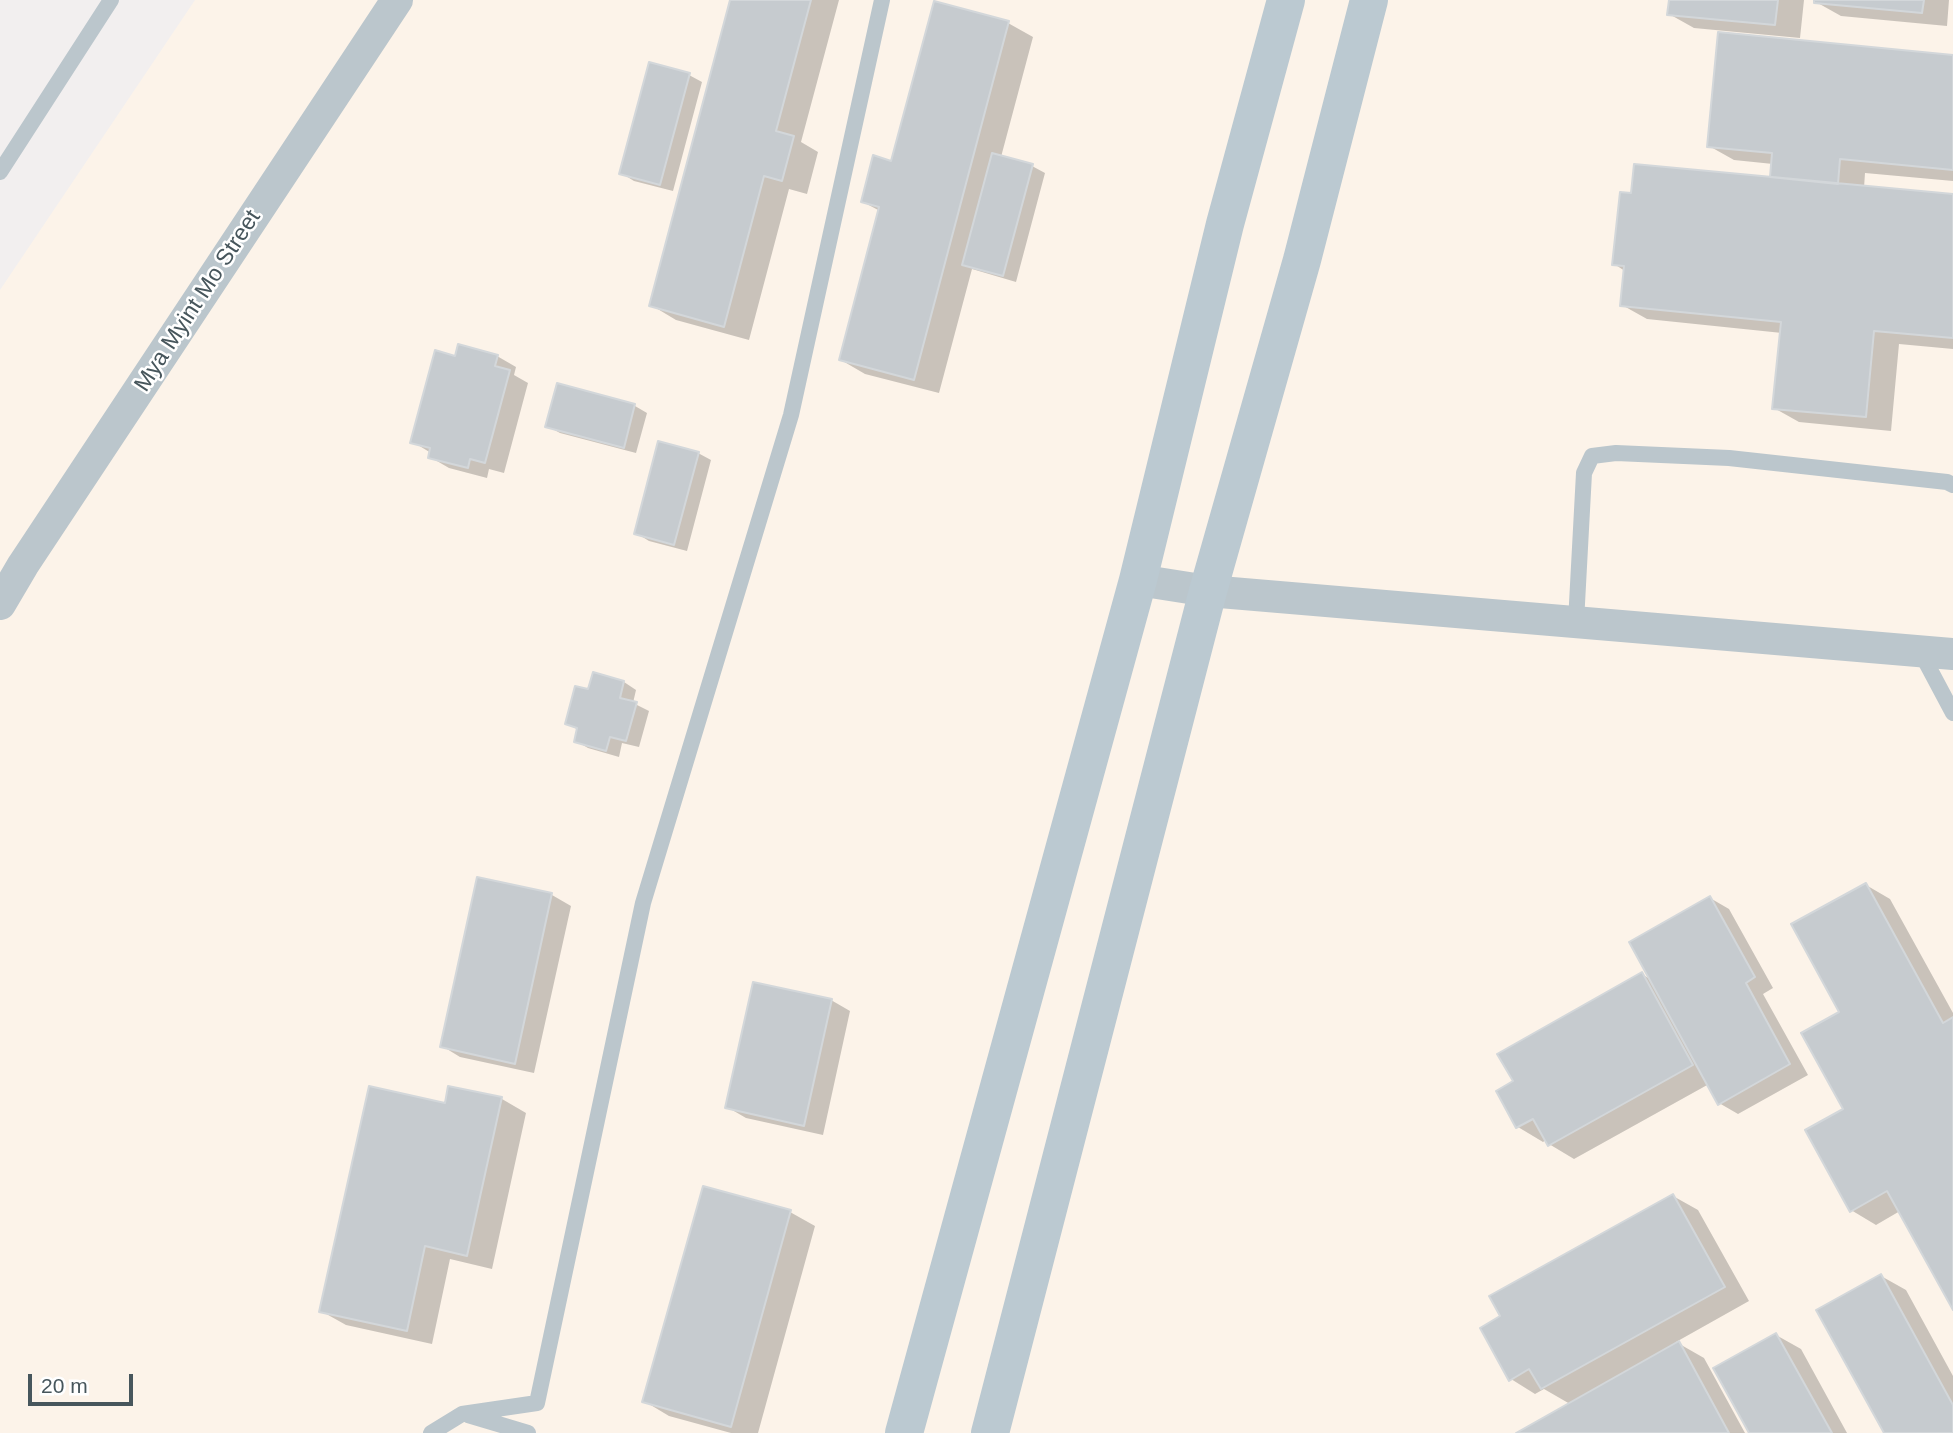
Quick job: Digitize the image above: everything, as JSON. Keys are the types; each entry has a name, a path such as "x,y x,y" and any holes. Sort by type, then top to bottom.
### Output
{"main road":[{"path":"904,1433 1138,580 1226,223 1286,0"},
{"path":"990,1433 1208,591 1302,260 1369,0"}],"street":[{"name":"Mya Myint Mo Street","path":"0,604 23,565 397,0"},
{"path":"1138,580 1208,591 1953,654"}],"lane":[{"path":"0,172 111,0"},
{"path":"430,1433 462,1414 537,1403 643,903 791,415 882,0"},
{"path":"1576,622 1584,473 1592,456 1616,453 1729,458 1933,480 1953,485"},
{"path":"1920,651 1953,713"},
{"path":"462,1414 528,1433"}],"shaded area":[{"path":"195,0 1953,0 1953,1433 0,1433 0,290"}],"building":[{"path":"730,0 811,0 776,131 794,136 782,181 764,176 724,327 649,306"},
{"path":"1669,0 1778,0 1775,25 1667,15"},
{"path":"1814,0 1924,0 1922,13 1814,3"},
{"path":"934,1 1009,21 914,380 839,360 879,207 861,202 873,155 891,161"},
{"path":"1718,32 1953,55 1953,170 1840,159 1838,184 1770,177 1772,153 1707,147"},
{"path":"649,62 690,73 660,185 619,174"},
{"path":"992,153 1033,164 1003,276 962,265"},
{"path":"1634,164 1953,194 1953,338 1874,331 1866,417 1772,409 1781,322 1620,306 1624,266 1612,265 1620,192 1631,193"},
{"path":"458,344 498,355 495,366 510,370 485,463 470,459 468,468 428,458 430,448 410,443 435,350 455,356"},
{"path":"557,383 635,404 624,448 545,427"},
{"path":"658,441 699,452 674,545 634,534"},
{"path":"593,672 624,681 620,698 637,702 626,741 610,737 606,751 574,742 577,728 565,724 575,686 588,689"},
{"path":"477,877 552,893 515,1064 440,1047"},
{"path":"1866,883 1943,1023 1953,1017 1953,1310 1887,1191 1850,1212 1805,1130 1843,1109 1801,1033 1839,1012 1791,924"},
{"path":"1710,896 1755,977 1746,983 1790,1064 1718,1105 1629,942"},
{"path":"1642,972 1693,1065 1548,1146 1533,1119 1516,1128 1496,1091 1513,1081 1497,1054"},
{"path":"753,982 832,999 804,1126 725,1108"},
{"path":"369,1086 445,1103 448,1086 502,1097 467,1256 425,1246 407,1331 319,1312"},
{"path":"703,1186 791,1210 731,1427 642,1402"},
{"path":"1673,1194 1725,1287 1541,1389 1529,1369 1509,1381 1480,1328 1500,1316 1489,1296"},
{"path":"1881,1274 1953,1405 1953,1433 1884,1433 1816,1310"},
{"path":"1776,1333 1832,1433 1749,1433 1713,1368"},
{"path":"1679,1341 1729,1433 1516,1433"}]}
